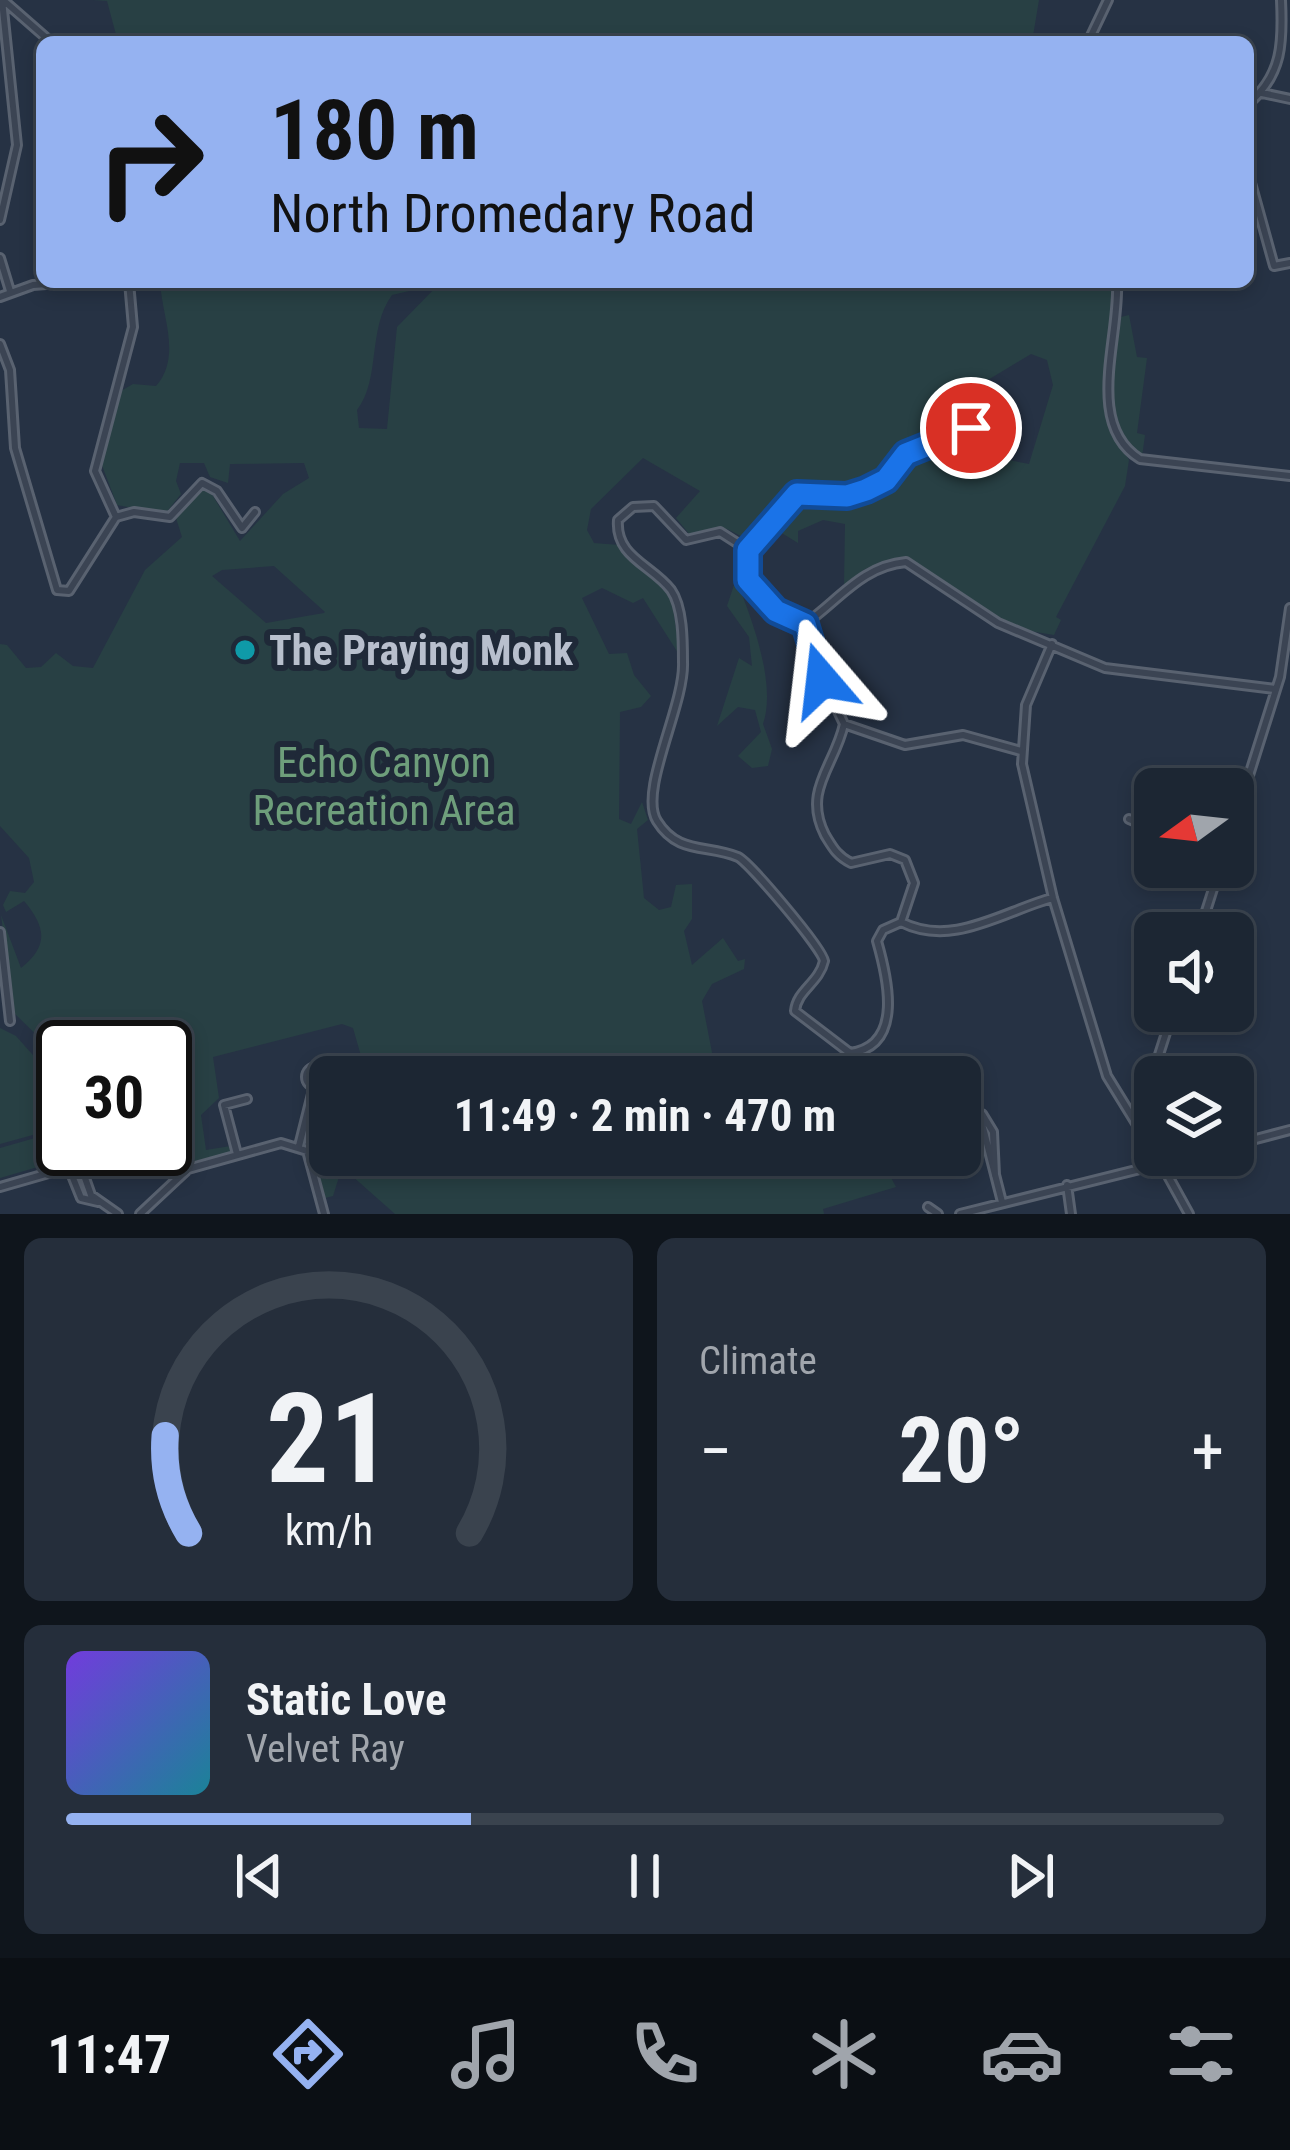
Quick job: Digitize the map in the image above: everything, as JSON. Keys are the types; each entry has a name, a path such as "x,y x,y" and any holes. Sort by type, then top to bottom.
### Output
{"street":[{"path":"3,0 44,36"},
{"path":"0,220 17,145 3,0"},
{"path":"1091,36 1108,0"},
{"path":"1254,99 1262,93 1285,47 1281,0"},
{"path":"1262,93 1290,99"},
{"path":"1254,194 1274,266 1290,263"},
{"path":"0,257 10,292"},
{"path":"0,297 36,288"},
{"path":"116,518 95,471 98,443 133,327 130,288"},
{"path":"1117,288 1108,412 1119,443 1140,459 1290,476"},
{"path":"0,344 10,370 15,448 51,580 63,592 81,580 116,518 134,512 170,518 202,482 218,491 242,528 255,512"},
{"path":"805,624 776,611 756,591 746,576 748,550 797,494 847,496 866,490 886,480 906,454 971,428"},
{"path":"748,550 728,533 686,540 654,506 633,507 618,520 623,547 668,586 677,604 683,664 680,699 652,788 653,814 671,837 689,848 744,860 805,928 824,961 821,975 801,995 795,1011 850,1053 871,1045 886,1021 889,983 878,941 883,930 901,922 938,932 966,930 1053,898"},
{"path":"805,624 832,606 862,575 906,562 998,623 1120,672 1290,685"},
{"path":"1251,768 1276,686 1290,608"},
{"path":"805,624 814,661 844,724 904,745 963,735 1021,751"},
{"path":"1052,644 1026,705 1021,751 1053,898 1106,1076 1114,1097 1134,1116"},
{"path":"844,724 816,786 820,826 835,853 851,863 890,854 905,860 914,883 901,922"},
{"path":"1129,819 1134,821"},
{"path":"0,932 10,1022"},
{"path":"237,1156 224,1105 247,1099"},
{"path":"298,1146 309,1105"},
{"path":"995,1180 993,1132 980,1112 988,1133 995,1180 1002,1202"},
{"path":"1254,1139 1290,1130"},
{"path":"192,1171 281,1143 298,1146 307,1151 324,1214"},
{"path":"960,1214 1134,1170"},
{"path":"0,1186 38,1176"},
{"path":"72,1176 81,1198 102,1202"},
{"path":"84,1176 90,1193 118,1214"},
{"path":"140,1214 176,1176"},
{"path":"1168,1176 1189,1214"},
{"path":"1067,1185 1071,1214"},
{"path":"928,1208 938,1214"}],"green space":[{"path":"93,0 1039,0 1033,36 116,36 107,1"},
{"name":"Echo Canyon Recreation Area","path":"161,288 422,288 392,295 384,308 369,384 357,410 359,428 387,429 397,327 435,288 1112,288 1106,417 1129,460 1125,486 1056,617 1061,620 1054,635 1012,628 906,557 865,569 844,586 845,524 823,520 798,531 798,543 780,532 771,534 761,551 769,523 793,501 812,494 844,499 862,496 891,482 909,457 940,441 986,438 998,458 1029,464 1053,385 1047,360 1031,354 983,383 965,421 905,444 879,479 863,489 791,487 749,540 727,529 690,535 676,518 700,491 643,458 591,509 587,530 594,543 619,545 671,595 680,656 643,598 633,603 602,588 582,598 609,654 627,653 634,675 651,696 641,707 620,712 619,819 631,824 642,802 648,820 637,829 644,898 659,910 671,907 676,885 692,884 692,919 684,931 692,965 723,938 738,961 745,959 744,969 712,984 702,1001 713,1056 361,1056 353,1028 342,1024 213,1057 219,1098 201,1115 206,1150 231,1146 230,1152 192,1163 192,1020 36,1020 36,1035 13,1012 1,915 21,968 36,952 41,937 37,920 24,901 6,912 3,905 10,891 25,893 34,882 29,858 0,826 0,644 7,645 26,668 41,667 56,653 73,666 93,668 145,570 182,537 176,518 202,488 210,491 240,541 283,494 309,478 304,463 230,464 228,483 210,477 204,463 180,463 176,481 181,494 165,514 117,505 100,460 121,391 133,384 156,386 164,374 169,349","holes":["274,566 325,612 266,623 212,576 222,570"]},
{"path":"1129,315 1137,357 1147,358 1137,433 1145,435 1142,457 1127,446 1113,414 1121,317"},
{"path":"736,579 765,670 763,724 772,749 768,766 752,768 738,756 761,732 755,710 738,707 717,726 739,658 752,666 749,637 727,606"},
{"path":"0,1028 16,1036 36,1059 36,1134 0,1144"},
{"path":"36,1138 36,1167 0,1178 0,1148"},
{"path":"318,1176 339,1176 333,1196 325,1198"},
{"path":"352,1176 890,1176 896,1187 823,1209 824,1214 395,1214"}],"place":[{"name":"The Praying Monk","path":"245,650"}],"route":[{"path":"822,680 805,624 776,611 748,580 748,550 797,494 847,496 866,490 886,480 906,454 971,428"}]}
